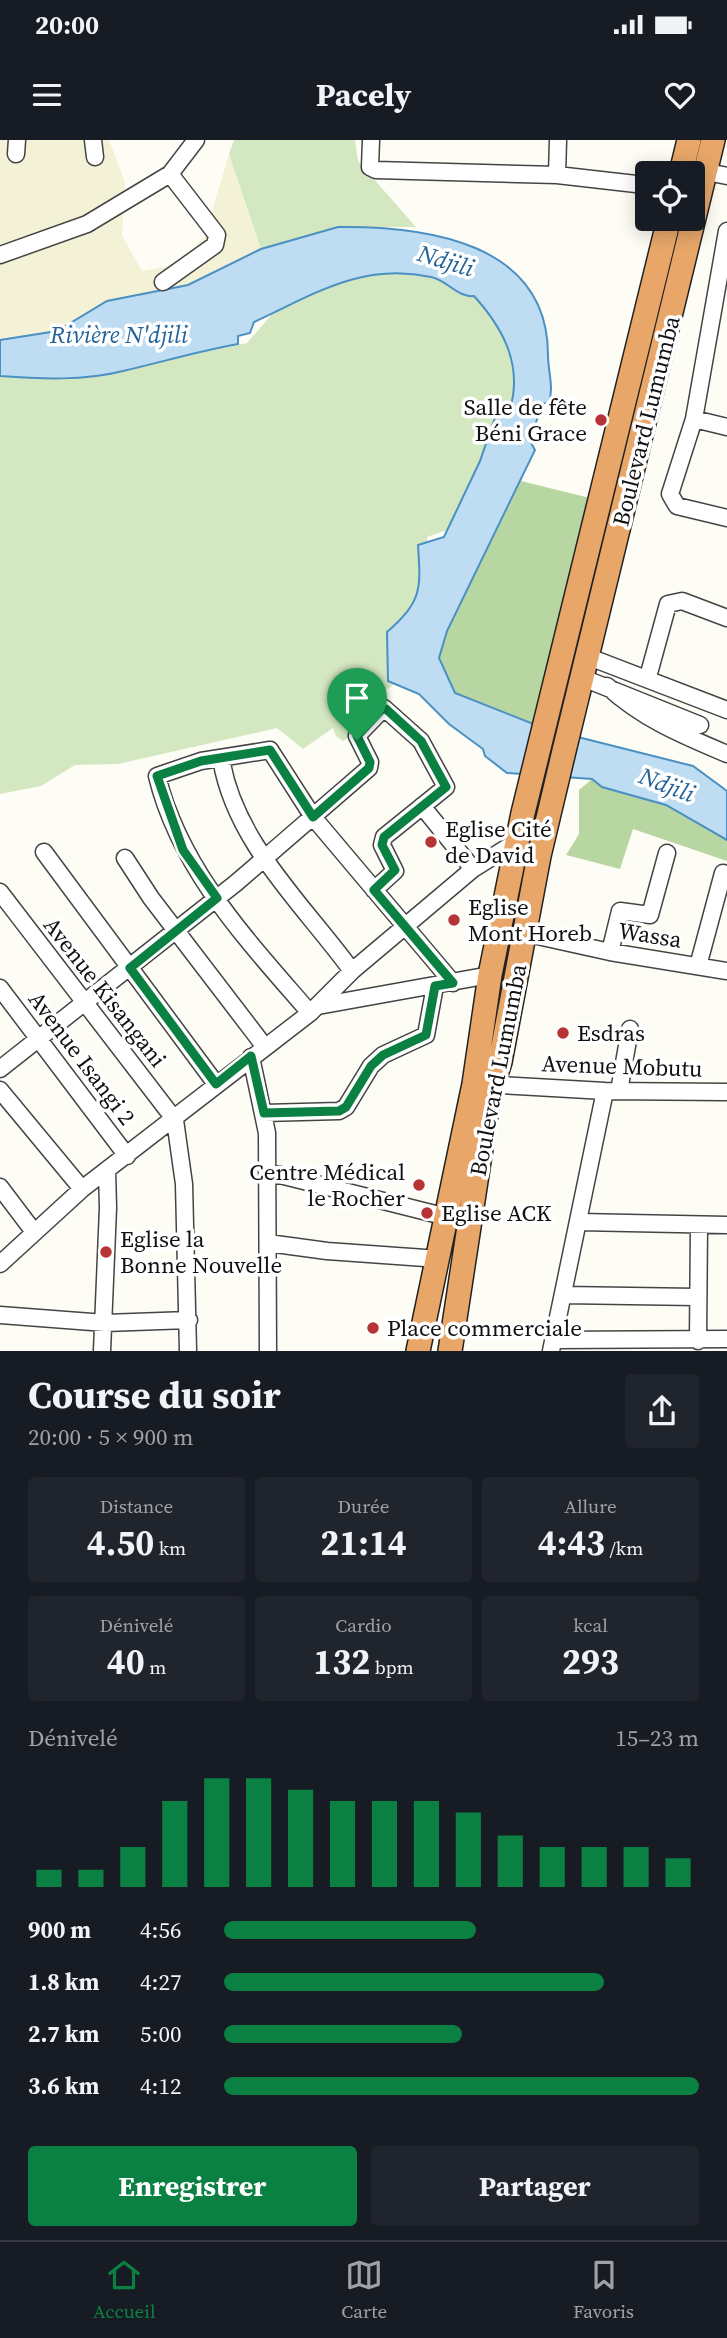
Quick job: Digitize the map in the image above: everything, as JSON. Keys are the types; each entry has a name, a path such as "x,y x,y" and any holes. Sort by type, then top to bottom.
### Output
{"highway":[{"path":"684,161 689,140"},
{"name":"Boulevard Lumumba","path":"418,1351 447,1217 524,933 564,751 717,174 713,140"},
{"name":"Boulevard Lumumba","path":"450,1351 484,1084 490,975 549,698 666,231"}],"street":[{"path":"93,140 95,157"},
{"path":"0,255 87,224 170,174 195,140"},
{"path":"371,140 370,167 376,170 557,175 635,184"},
{"path":"557,175 558,140"},
{"path":"163,282 215,245 217,235 170,174"},
{"path":"727,230 720,314 694,419 670,494 677,506 727,518"},
{"path":"694,419 727,427"},
{"path":"648,677 668,604 682,601 727,618"},
{"path":"586,668 648,677 727,710"},
{"path":"586,668 639,713 661,727 727,754"},
{"path":"607,686 656,710 700,725"},
{"path":"0,1069 39,1041 217,898 369,768 370,762 357,736 384,708 421,741 446,782 444,790 382,841 395,870 374,890"},
{"path":"314,1009 217,898 183,850 157,776 182,766 270,750 313,817 453,983"},
{"path":"221,758 229,796 265,858 352,971"},
{"path":"422,806 473,869"},
{"path":"0,1264 82,1189 314,1009 352,971 473,869 519,840"},
{"path":"44,852 216,1084"},
{"path":"610,952 620,911 650,915 667,853"},
{"path":"125,858 138,880 265,1046"},
{"path":"698,966 723,873"},
{"name":"Avenue Kisangani","path":"0,892 174,1120"},
{"name":"Wassa","path":"524,933 610,952 727,971"},
{"path":"314,1009 376,994 490,975"},
{"path":"264,1113 333,1112 346,1107 371,1066 383,1055 426,1035 435,986"},
{"name":"Avenue Isangi 2","path":"0,988 127,1156"},
{"path":"630,1029 579,1222 553,1346 727,1339"},
{"path":"251,1056 264,1113 268,1172 268,1351"},
{"name":"Avenue Mobutu","path":"484,1084 612,1091 727,1092"},
{"path":"0,1090 82,1189"},
{"path":"174,1120 184,1184 188,1351"},
{"path":"102,1351 105,1323 107,1170"},
{"path":"268,1172 447,1217"},
{"path":"0,1187 34,1232"},
{"path":"579,1222 727,1225"},
{"path":"698,1340 699,1225"},
{"path":"268,1242 327,1251 439,1259"},
{"path":"563,1295 697,1297"},
{"path":"0,1315 105,1323 189,1320"}],"shaded area":[{"path":"0,140 109,140 125,182 122,236 142,271 175,265 204,238 229,154 261,249 188,285 107,301 57,331 3,342 0,340"}],"green space":[{"path":"234,140 355,140 358,161 416,227 338,227 261,249 229,154"},
{"path":"443,268 506,312 519,401 505,407 453,528 427,537 429,583 396,624 404,677 382,693 377,708 368,721 343,741 336,736 333,728 303,749 277,728 118,764 75,765 41,786 0,794 0,366 171,350 191,355 247,343 279,306 338,276"},
{"path":"521,481 594,499 546,729 455,693 439,658 447,631"},
{"path":"592,779 602,787 666,805 727,840 727,861 633,829 620,869 566,855 579,834 579,790"}],"water":[{"name":"Rivière N'djili","path":"338,227 408,231 443,237 476,248 505,265 528,287 543,317 551,390 549,402 542,404 530,441 535,450 447,631 439,658 455,693 546,729 693,766 727,791 727,840 666,805 602,787 592,779 507,773 485,756 483,749 449,724 419,694 388,681 387,632 407,612 417,594 418,545 444,537 480,461 496,415 510,409 514,377 508,348 494,321 474,296 463,294 431,277 382,274 338,284 254,322 250,333 238,336 238,344 93,376 0,376 0,340 57,331 107,301 188,285 261,249"}],"place":[{"name":"Salle de fête Béni Grace","path":"601,420"},
{"name":"Eglise Cité de David","path":"431,842"},
{"name":"Eglise Mont Horeb","path":"454,920"},
{"name":"Esdras","path":"563,1033"},
{"name":"Centre Médical le Rocher","path":"419,1185"},
{"name":"Eglise ACK","path":"427,1213"},
{"name":"Eglise la Bonne Nouvelle","path":"106,1252"},
{"name":"Place commerciale","path":"373,1328"}],"route":[{"path":"384,708 421,741 446,782 444,790 384,837 382,845 395,870 374,890 453,983 435,986 429,1031 426,1035 383,1055 371,1066 346,1107 333,1112 264,1113 251,1056 216,1084 130,968 217,898 183,850 164,804 157,776 201,761 270,750 313,817 371,766 357,740 357,736 384,708"}],"water label":[{"name":"Ndjili","path":"446,261"},
{"name":"Ndjili","path":"667,785"}]}
